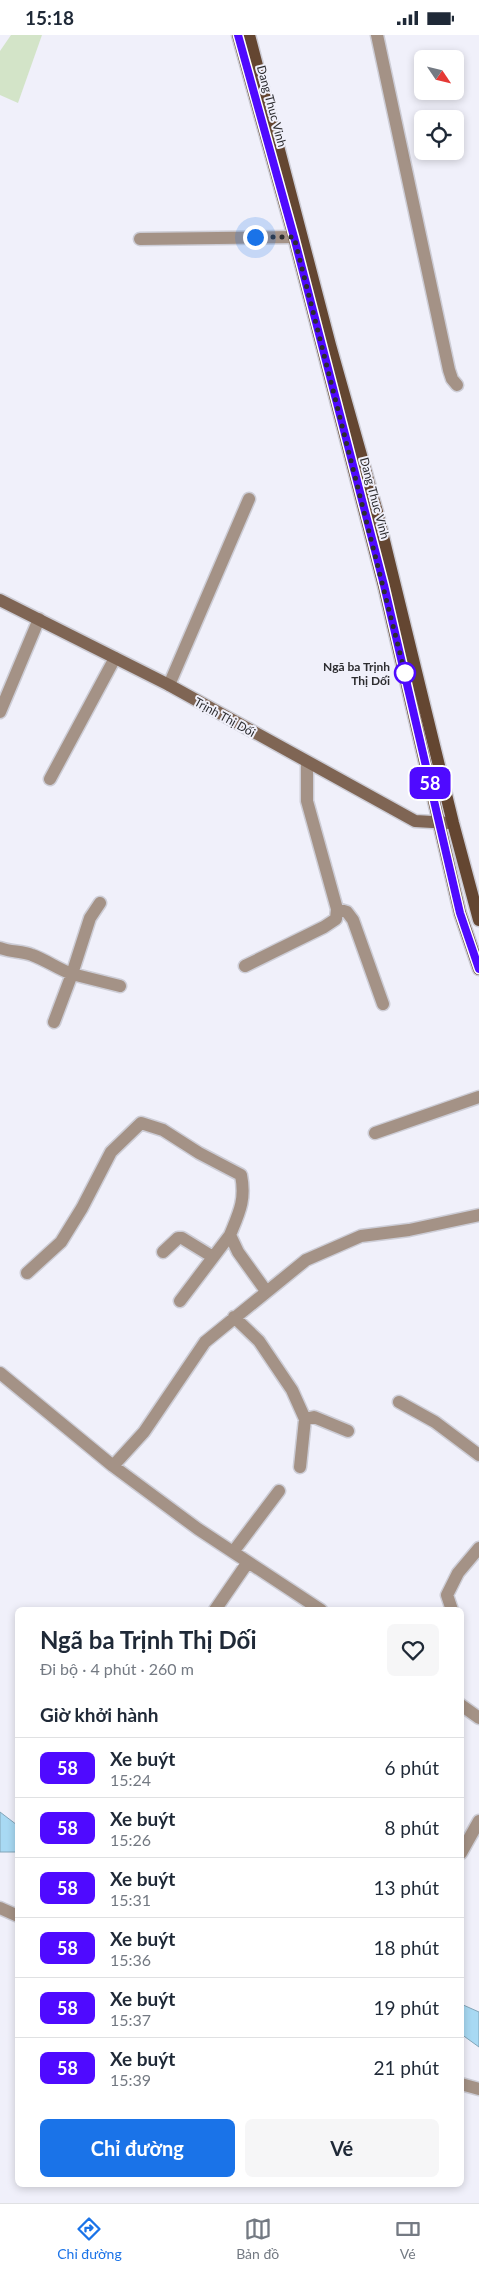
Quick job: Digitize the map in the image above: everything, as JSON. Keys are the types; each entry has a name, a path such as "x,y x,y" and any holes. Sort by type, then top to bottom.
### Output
{"main road":[{"name":"Dang Thuc Vinh","path":"238,35 294,237 384,585 460,913 479,969"},
{"name":"Dang Thuc Vinh","path":"249,35 330,345 378,512 453,823 479,920"}],"street":[{"path":"377,35 449,370 452,379 458,385"},
{"path":"140,239 294,237"},
{"path":"169,685 249,499"},
{"name":"Trịnh Thị Dối","path":"0,599 169,685 415,821 453,823"},
{"path":"0,712 39,619"},
{"path":"50,779 116,658"},
{"path":"245,965 324,927 336,919 337,909 307,801 307,762"},
{"path":"54,1022 90,917 100,903"},
{"path":"337,909 347,912 353,919 383,1004"},
{"path":"0,948 10,952 30,954 57,969 120,986"},
{"path":"375,1133 479,1097"},
{"path":"27,1273 61,1242 82,1208 111,1152 141,1123 162,1130 199,1153 242,1175 244,1191 240,1209 230,1235 180,1301"},
{"path":"113,1466 144,1432 205,1342 306,1260 361,1236 409,1230 479,1215"},
{"path":"230,1235 238,1252 266,1291"},
{"path":"163,1252 178,1238 182,1238 213,1257"},
{"path":"234,1317 259,1341 292,1390 305,1419 300,1467"},
{"path":"0,1373 113,1466 198,1529 313,1607"},
{"path":"399,1402 435,1422 479,1455"},
{"path":"305,1419 314,1417 348,1431"},
{"path":"233,1552 278,1491"},
{"path":"451,1607 447,1595 458,1573 479,1548"},
{"path":"217,1607 248,1562"},
{"path":"464,1707 479,1717"},
{"path":"464,1848 479,1821"},
{"path":"0,1908 15,1915"},
{"path":"464,2085 479,2089"}],"green space":[{"path":"11,35 42,35 18,103 0,95 0,51"}],"water":[{"path":"0,1812 15,1823 15,1852 0,1852"},
{"path":"464,2005 479,2012 479,2047 464,2036"}],"bus line":[{"name":"58","path":"238,35 294,237 384,585 460,913 479,969"}],"place":[{"name":"Ngã ba Trịnh Thị Dối","path":"405,673"}],"route":[{"path":"255,237 294,237 405,673"}]}
